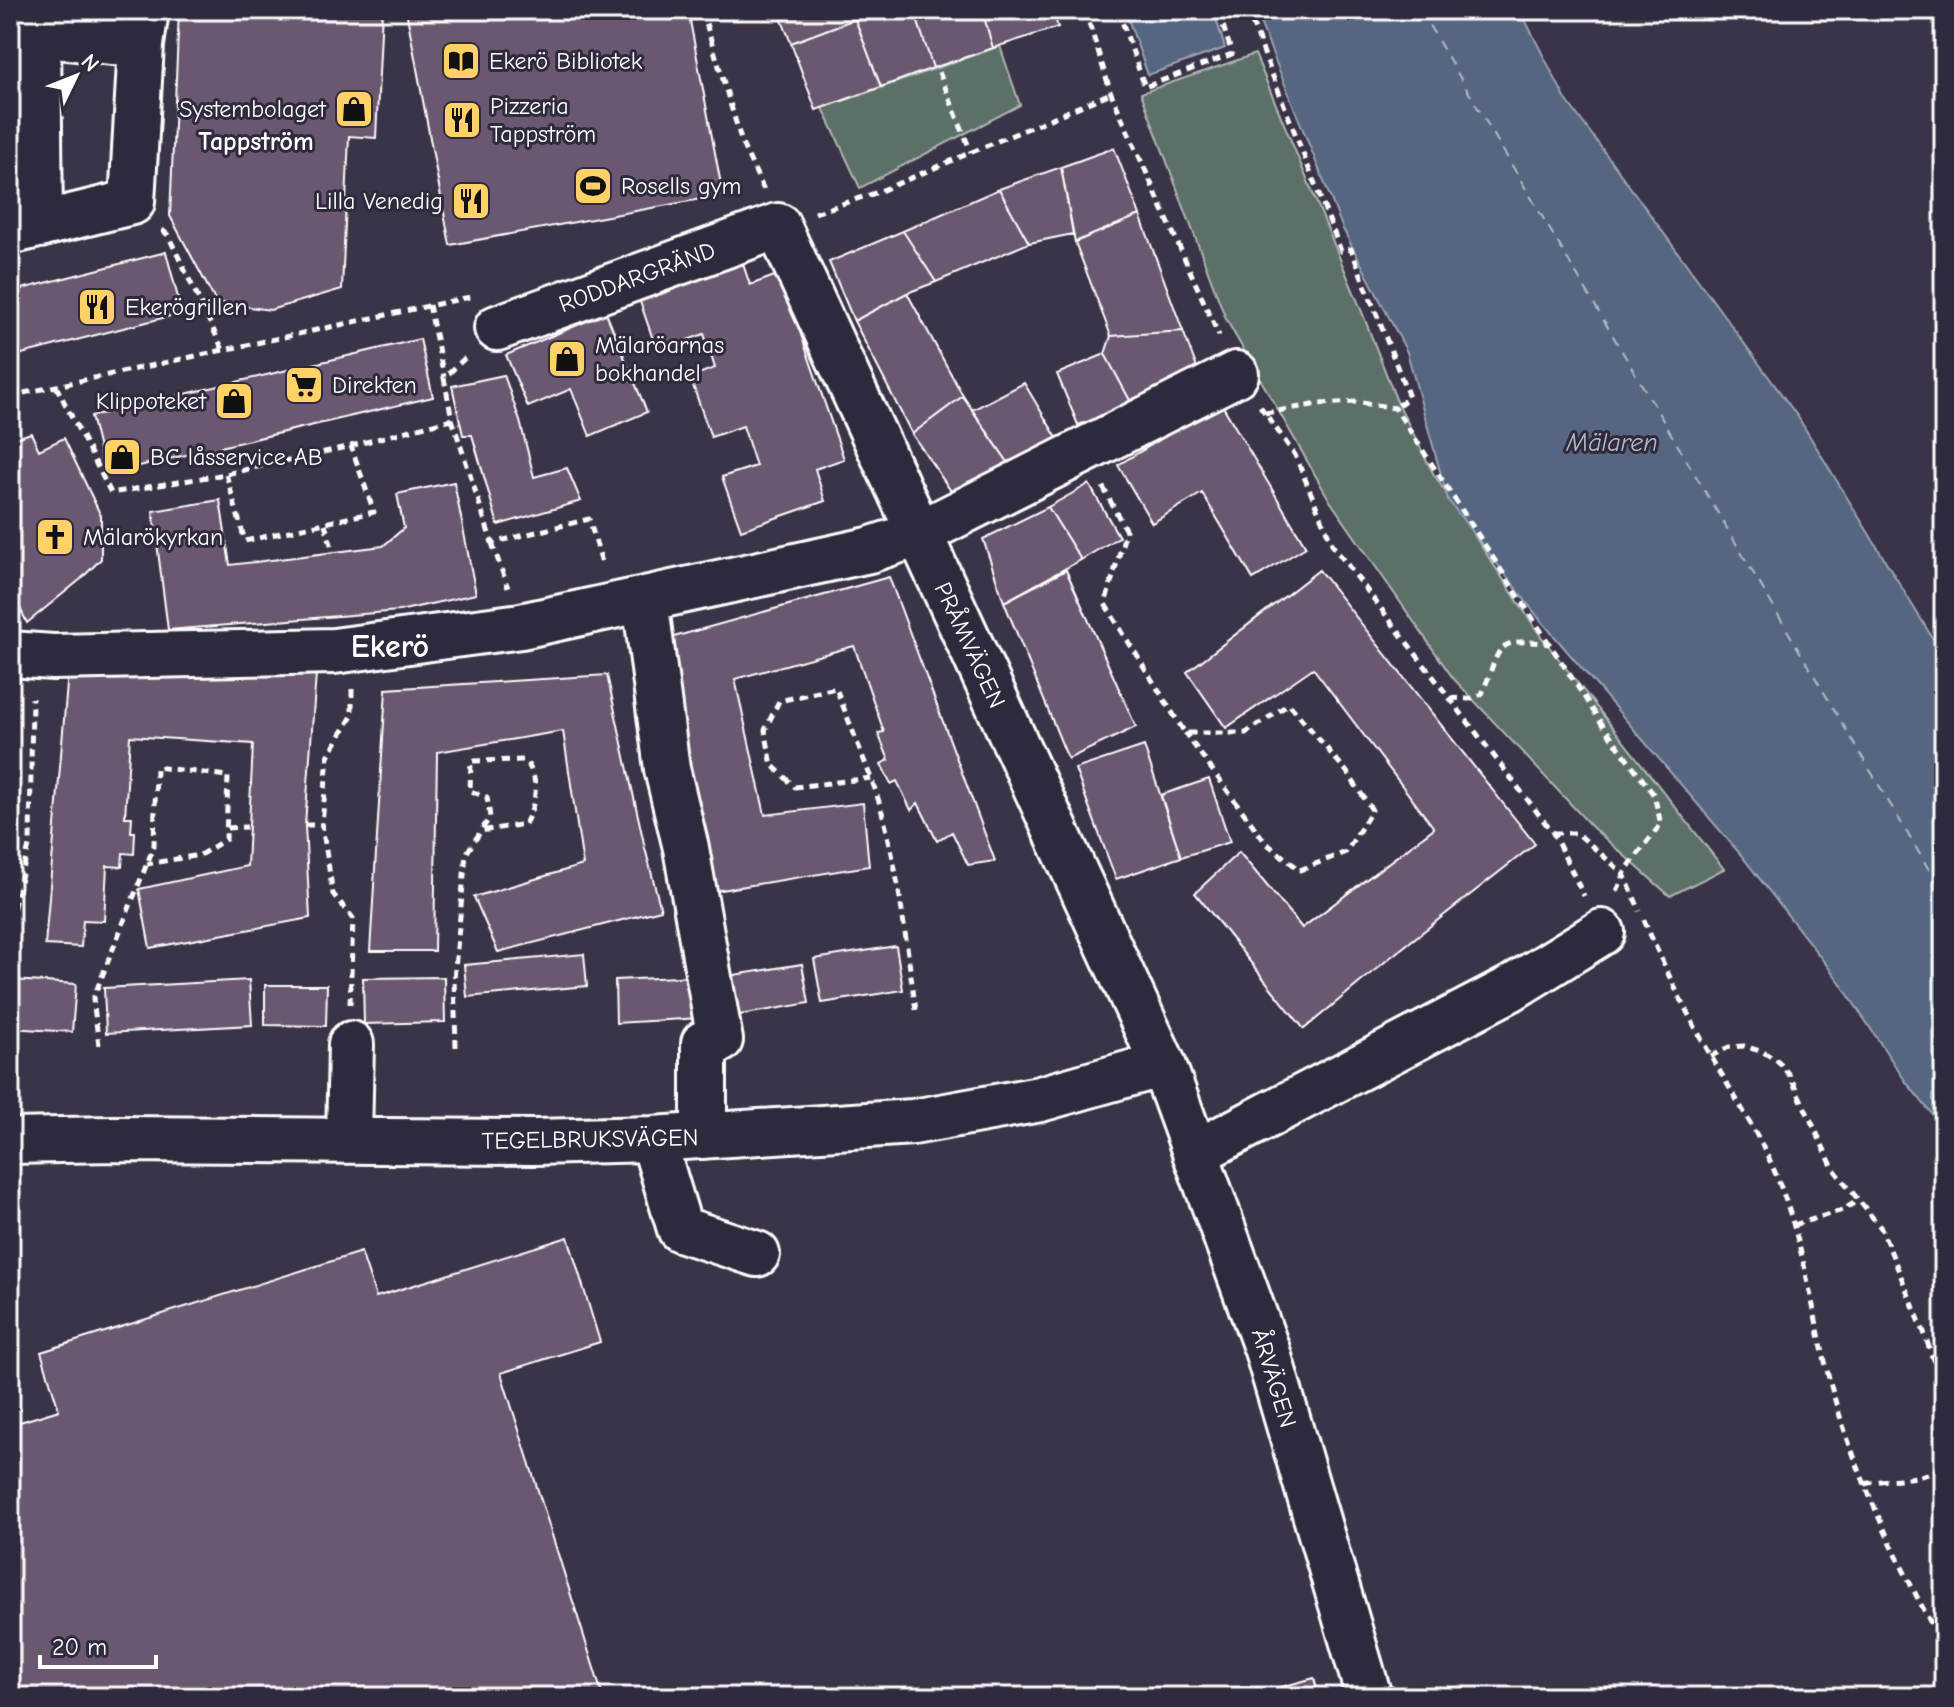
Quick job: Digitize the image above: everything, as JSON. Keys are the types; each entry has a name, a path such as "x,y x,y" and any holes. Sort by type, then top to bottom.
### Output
{"street":[{"path":"143,28 132,202 25,229 24,34 143,28"},
{"name":"RODDARGRÄND","path":"484,312 778,226"},
{"name":"PRÅMVÄGEN","path":"778,226 1163,1064"},
{"path":"22,655 352,648 521,626 869,550 918,534 1236,374"},
{"path":"630,602 686,848 712,1042 704,1136"},
{"path":"1195,1153 1510,989 1602,932"},
{"path":"349,1140 351,1044"},
{"name":"TEGELBRUKSVÄGEN","path":"10,1141 535,1142 704,1136 913,1122 1040,1099 1163,1064"},
{"name":"ÅRVÄGEN","path":"1163,1064 1267,1350 1369,1697"},
{"path":"653,1139 680,1229 757,1254"}],"path":[{"path":"702,10 743,146 778,226 878,192 1111,93"},
{"path":"1085,10 1111,93 1236,374 1295,455 1333,546 1553,833 1602,932"},
{"path":"1118,10 1145,87 1232,54 1221,19 1247,10 1341,251 1351,249 1409,397 1395,408 1344,403 1265,413"},
{"path":"939,72 971,152"},
{"path":"132,202 168,235 223,350"},
{"path":"429,305 452,419 492,543 589,519 630,602"},
{"path":"10,396 429,305 484,312 444,378"},
{"path":"56,386 111,493 226,474 452,419"},
{"path":"1395,408 1602,724 1654,795 1661,824 1624,874 1602,932"},
{"path":"226,474 245,541 325,524 374,512 351,446"},
{"path":"1084,450 1126,531 1105,604 1185,733 1266,843 1300,870 1346,852 1372,810 1347,772 1289,704 1246,733 1185,733"},
{"path":"325,524 333,551"},
{"path":"1450,698 1469,699 1482,694 1494,657 1505,644 1520,640 1550,644"},
{"path":"351,1044 353,918 333,894 322,825 328,756 352,716 352,648"},
{"path":"10,922 30,842 30,731 22,655"},
{"path":"871,778 795,787 772,765 765,730 779,701 836,688 871,778 893,866 916,1010"},
{"path":"456,1047 454,979 466,854 490,817 487,797 470,791 471,761 525,760 532,770 536,804 525,824 481,831"},
{"path":"99,1045 93,999 154,846 156,767 228,776 226,839 200,855 147,864"},
{"path":"305,825 322,825"},
{"path":"227,828 247,827"},
{"path":"1553,833 1577,833 1624,874 1670,980 1760,1141 1794,1225 1835,1397 1865,1485 1909,1584 1944,1647"},
{"path":"1711,1056 1729,1047 1744,1046 1778,1061 1790,1076 1833,1168 1881,1228 1924,1332 1944,1393"},
{"path":"1794,1225 1843,1210 1857,1201"},
{"path":"1865,1485 1884,1479 1931,1475 1944,1466"}],"green space":[{"path":"1000,46 1020,105 860,188 823,108"},
{"path":"1255,54 1396,399 1433,473 1540,635 1724,869 1670,896 1592,827 1453,678 1330,501 1226,319 1141,93"}],"water":[{"path":"1125,10 1229,10 1215,15 1225,48 1148,75"},
{"name":"Mälaren","path":"1255,10 1520,10 1565,98 1798,417 1944,657 1944,1129 1906,1082 1839,981 1741,855 1538,617 1448,500 1407,352 1343,229"}],"building":[{"path":"179,10 382,10 376,138 349,136 342,289 270,310 216,302 170,216"},
{"path":"406,10 618,10 620,19 688,10 723,195 450,245"},
{"path":"778,10 852,10 855,19 791,43"},
{"path":"881,10 914,10 933,68 881,87 855,19"},
{"path":"914,10 982,10 993,48 933,68"},
{"path":"982,10 1052,10 1058,27 993,48"},
{"path":"855,19 881,87 816,110 791,43"},
{"path":"1114,148 1140,215 1075,242 1061,167"},
{"path":"1061,167 1073,234 1029,243 999,189"},
{"path":"999,189 1029,243 936,282 903,231"},
{"path":"1140,215 1183,331 1111,336 1075,242"},
{"path":"903,231 936,282 907,293 854,321 829,262"},
{"path":"166,252 182,313 10,357 10,292"},
{"path":"739,252 750,285 780,274 844,459 815,469 825,501 741,530 722,477 756,466 743,426 711,437 690,377 715,368 704,334 657,351 635,287"},
{"path":"907,293 963,396 912,434 854,321"},
{"path":"606,313 647,412 590,436 571,389 528,407 506,355"},
{"path":"1183,331 1203,384 1133,406 1105,354 1111,336"},
{"path":"420,339 433,397 105,474 91,416"},
{"path":"1105,354 1133,406 1078,425 1057,374"},
{"path":"504,375 534,477 567,468 581,501 498,525 472,435 463,435 452,386"},
{"path":"1024,383 1060,443 1012,468 972,410"},
{"path":"963,396 1012,468 955,497 912,434"},
{"path":"1221,403 1306,547 1253,579 1202,493 1152,523 1118,465"},
{"name":"Mälarökyrkan","path":"31,433 39,450 64,438 101,516 101,559 27,623 10,587 10,440"},
{"path":"454,482 476,594 399,611 168,630 153,511 220,500 230,565 383,546 404,528 397,494"},
{"path":"1089,484 1119,537 1081,560 1048,507"},
{"path":"1048,507 1081,560 1004,602 983,539"},
{"path":"1066,570 1136,727 1068,759 1004,602"},
{"path":"1319,570 1535,844 1304,1029 1195,893 1239,852 1302,928 1434,828 1313,668 1226,728 1187,672"},
{"path":"889,577 995,861 968,865 952,832 937,841 918,803 911,810 897,781 891,784 881,764 889,760 878,733 884,732 854,646 735,679 765,815 863,803 869,866 715,891 663,640"},
{"path":"69,660 316,674 305,825 310,918 150,948 139,889 247,866 253,744 130,736 125,817 132,817 134,854 123,853 122,867 107,866 104,921 83,920 81,947 45,945"},
{"path":"607,675 661,910 498,952 474,897 583,865 563,731 437,752 434,951 370,951 386,689"},
{"path":"1144,746 1181,857 1116,879 1075,769"},
{"path":"1209,779 1230,842 1181,857 1161,795"},
{"path":"10,800 19,801 13,873 10,873"},
{"path":"896,946 903,990 822,1003 814,959"},
{"path":"584,954 587,986 467,997 464,965"},
{"path":"802,964 809,1003 728,1017 721,977"},
{"path":"698,976 700,1018 616,1023 615,980"},
{"path":"444,977 445,1022 364,1024 363,978"},
{"path":"11,980 76,984 72,1032 10,1028"},
{"path":"249,980 252,1025 106,1033 104,988"},
{"path":"265,985 327,985 326,1026 265,1025"},
{"path":"568,1237 600,1342 501,1373 603,1697 10,1697 10,1425 59,1410 41,1352 361,1252 376,1297"},
{"path":"1314,1678 1319,1697 1245,1697"}],"ferry route":[{"path":"1420,10 1944,895"}],"place":[{"name":"Ekerö Bibliotek","path":"461,61"},
{"name":"Systembolaget","path":"354,109"},
{"name":"Pizzeria Tappström","path":"462,120"},
{"name":"Rosells gym","path":"593,186"},
{"name":"Lilla Venedig","path":"471,201"},
{"name":"Ekerögrillen","path":"97,307"},
{"name":"Mälaröarnas bokhandel","path":"567,359"},
{"name":"Direkten","path":"304,385"},
{"name":"Klippoteket","path":"234,401"},
{"name":"BC låsservice AB","path":"122,457"},
{"name":"Mälarökyrkan","path":"55,537"}],"district":[{"name":"Tappström","path":"256,141"},
{"name":"Ekerö","path":"390,646"}]}
